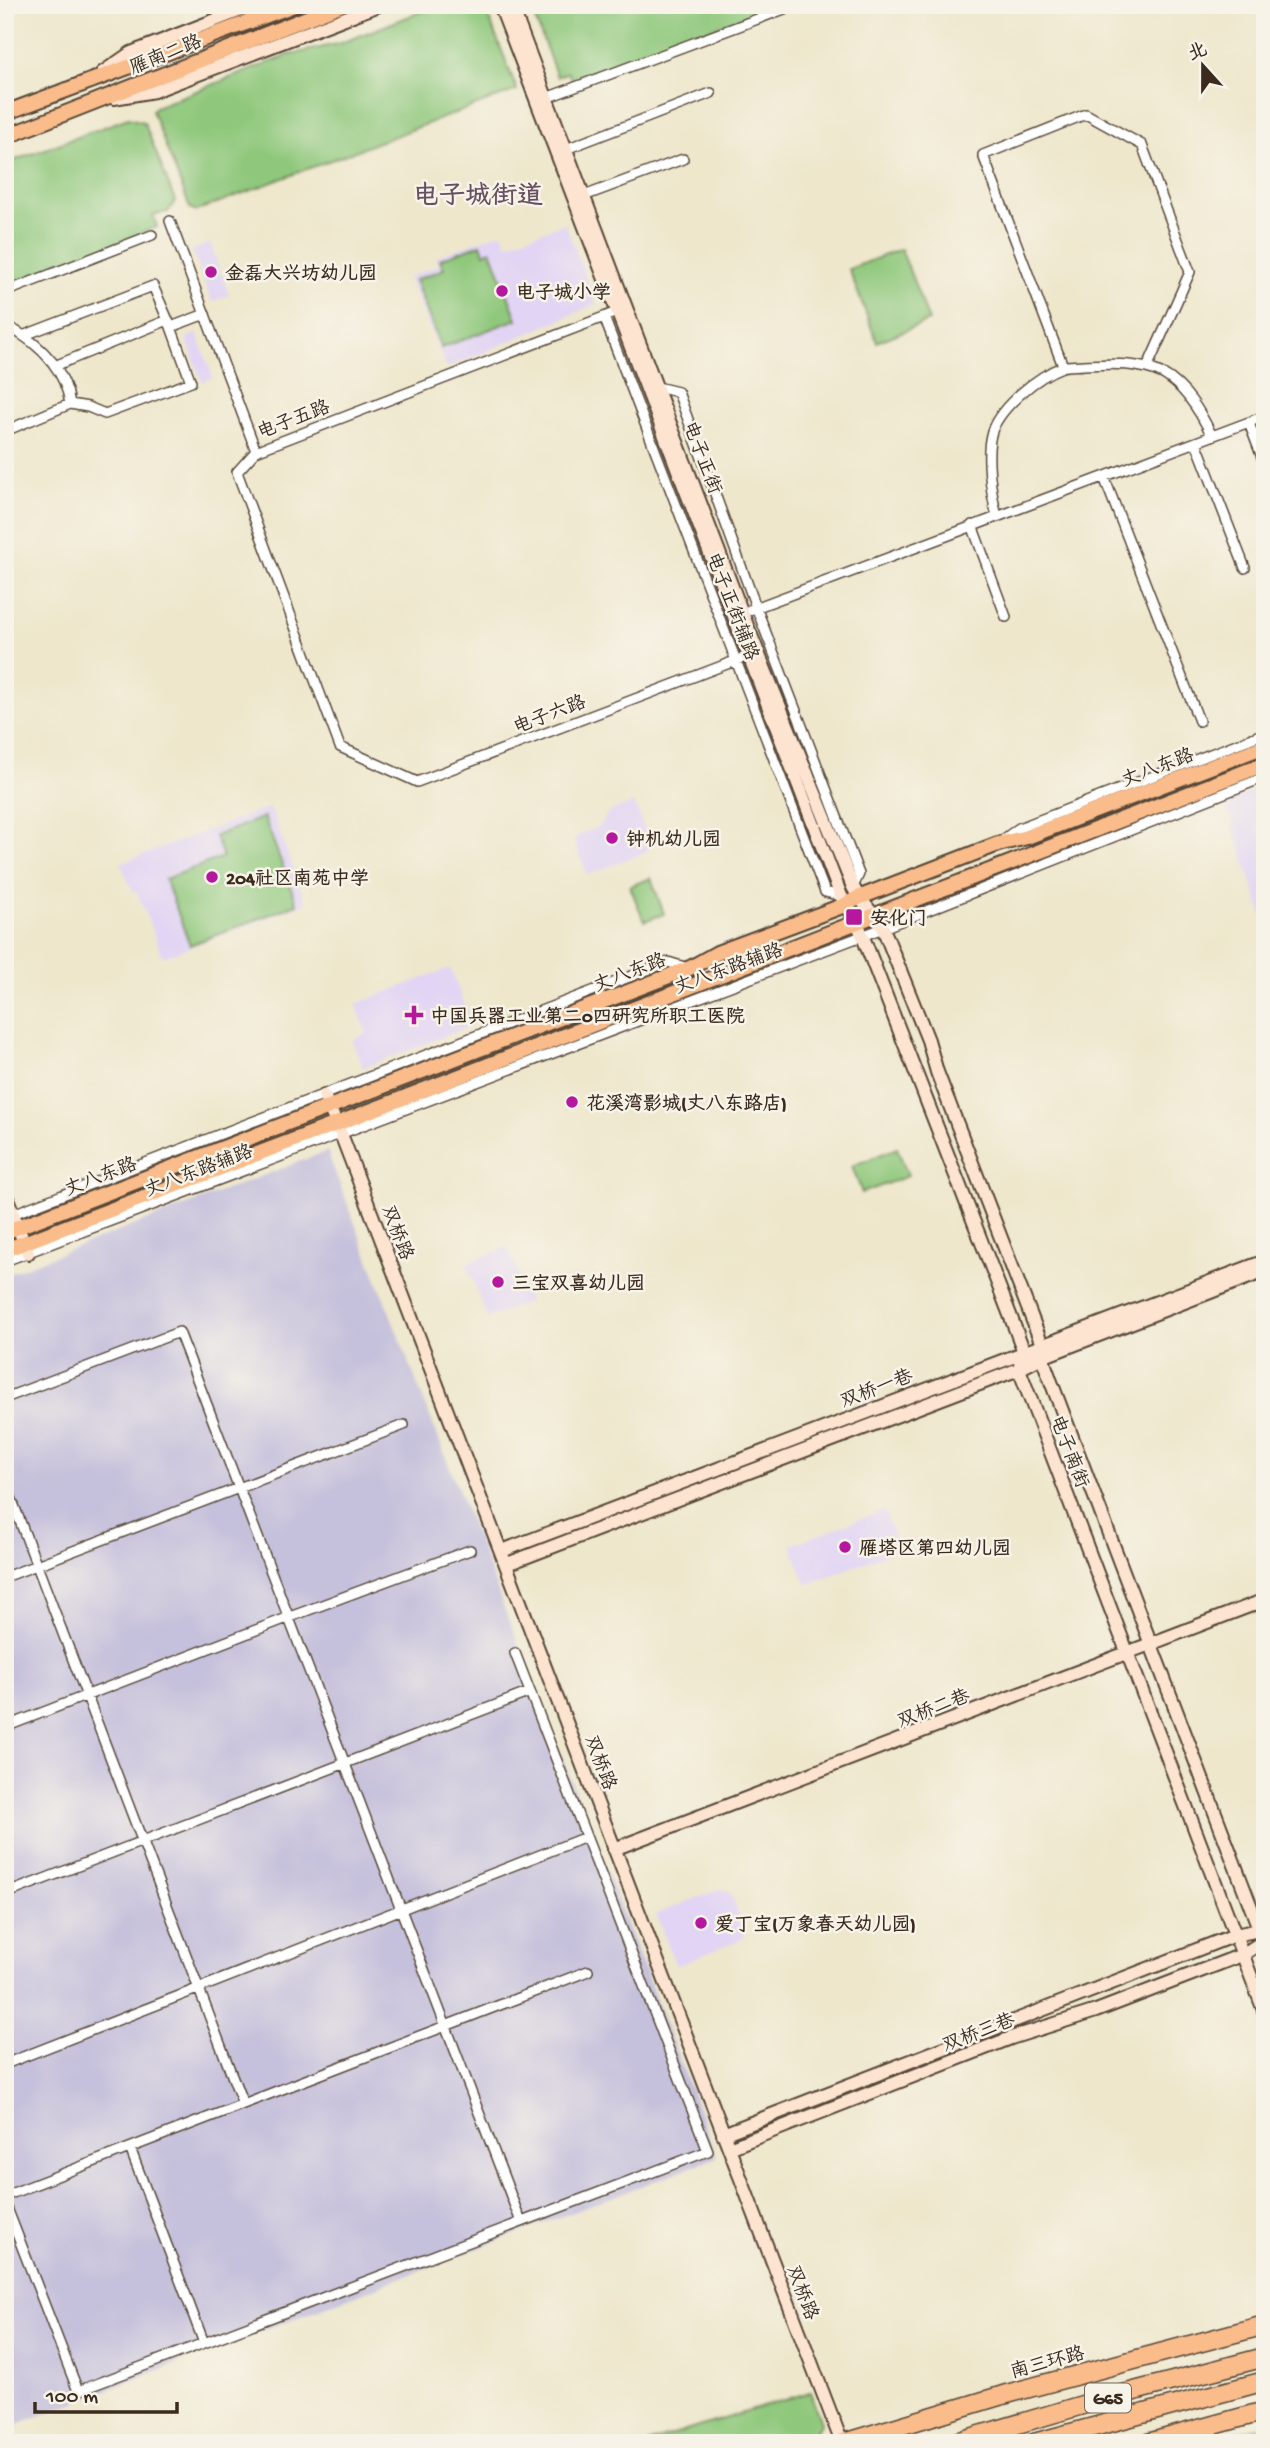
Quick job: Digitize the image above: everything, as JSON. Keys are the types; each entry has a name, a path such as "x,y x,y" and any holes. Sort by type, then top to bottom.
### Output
{"highway":[{"name":"南三环路","path":"842,2443 1016,2391 1265,2326"},
{"name":"G65","path":"953,2443 1096,2401 1265,2357"},
{"name":"G65","path":"1034,2443 1265,2381"},
{"path":"1148,2443 1265,2411"}],"main road":[{"name":"雁南二路","path":"5,113 294,5"},
{"name":"雁南二路","path":"5,136 340,5"},
{"name":"丈八东路","path":"10,1222 605,994 690,968 717,953 843,901 856,892 1027,836 1265,746"},
{"name":"丈八东路","path":"5,1250 26,1247 860,929 876,914 1265,764"}],"street":[{"path":"92,80 131,53 254,5"},
{"path":"100,100 154,91 379,5"},
{"name":"电子正街","path":"500,5 622,310 738,615 856,892 876,914"},
{"name":"电子正街","path":"511,5 566,149 622,310 657,387 738,615 743,658 843,901"},
{"path":"546,98 795,5"},
{"path":"566,149 712,93"},
{"path":"1063,366 983,155 1086,114 1142,145 1190,272 1147,368"},
{"path":"583,196 683,159"},
{"path":"170,221 256,451"},
{"path":"5,292 152,235"},
{"path":"5,431 69,404 88,407 104,414 191,382 170,323 153,286 25,335"},
{"name":"电子五路","path":"362,757 340,747 237,472 256,451 622,310"},
{"path":"57,365 170,323 205,314"},
{"path":"5,316 9,327 25,335 57,365 68,391 69,404"},
{"name":"电子正街辅路","path":"604,317 743,658"},
{"path":"997,516 991,493 992,433 1000,415 1026,389 1063,366 1115,363 1147,368 1165,375 1199,410 1212,436"},
{"name":"电子正街辅路","path":"657,387 678,392 756,607 859,874 856,892"},
{"path":"738,615 1265,416"},
{"path":"1248,423 1265,465"},
{"path":"1196,442 1245,568"},
{"path":"1104,477 1199,721"},
{"path":"972,525 1006,617"},
{"name":"电子六路","path":"362,757 417,782 743,658"},
{"path":"998,844 1019,828 1265,733"},
{"path":"860,929 883,928 1265,777"},
{"path":"843,901 860,929 1024,1352 1019,1369"},
{"name":"电子南街","path":"876,914 928,1040 937,1072 1263,1937"},
{"name":"双桥路","path":"326,1102 502,1551 842,2443"},
{"path":"5,1193 10,1222 26,1247 5,1261"},
{"name":"双桥一巷","path":"507,1564 1019,1369 1042,1352 1265,1261"},
{"name":"双桥一巷","path":"502,1551 1024,1352 1042,1352 1265,1271"},
{"path":"5,1398 178,1332 521,2222"},
{"name":"电子南街","path":"1019,1369 1265,2013"},
{"path":"5,1577 404,1425"},
{"path":"5,1482 243,2104"},
{"path":"5,1727 470,1550"},
{"name":"双桥二巷","path":"614,1849 1265,1600"},
{"path":"5,2203 78,2391 708,2151 515,1653"},
{"path":"5,1894 530,1692"},
{"path":"5,2064 586,1837"},
{"name":"双桥三巷","path":"723,2134 1235,1935 1263,1937"},
{"name":"双桥三巷","path":"729,2148 1012,2038 1096,2011 1242,1955 1263,1937"},
{"path":"5,2196 588,1971"},
{"path":"130,2148 204,2343"}],"shaded area":[{"name":"电子城小学","path":"565,223 596,304 447,368 408,277 439,265 436,257 502,232 507,244"},
{"name":"金磊大兴坊幼儿园","path":"210,243 229,295 212,302 192,250"},
{"path":"197,333 213,377 202,382 186,338"},
{"path":"1265,787 1265,923 1225,802"},
{"name":"钟机幼儿园","path":"634,803 651,844 647,852 587,875 574,840 598,827 609,812"},
{"name":"204社区南苑中学","path":"270,807 306,903 163,957 137,892 133,892 121,863"},
{"name":"中国兵器工业第二0四研究所职工医院","path":"450,968 473,1025 363,1068 352,1040 367,1033 356,1004"},
{"path":"327,1151 717,2157 5,2429 5,1275"},
{"name":"三宝双喜幼儿园","path":"508,1247 529,1302 487,1318 466,1263"},
{"name":"雁塔区第四幼儿园","path":"884,1510 899,1549 806,1585 791,1545"},
{"name":"爱丁宝(万象春天幼儿园)","path":"720,1889 729,1891 746,1931 742,1939 676,1966 656,1914"}],"green space":[{"path":"438,5 484,5 517,90 196,211 190,208 152,111 155,107 289,55 341,43"},
{"path":"530,5 774,5 572,82 568,72 557,77"},
{"path":"128,118 144,122 175,201 168,212 153,215 157,227 5,287 5,164"},
{"path":"481,244 484,253 491,250 517,319 441,348 415,280 444,269 440,259"},
{"path":"901,249 929,321 877,342 849,269"},
{"path":"264,817 297,904 190,945 165,879 223,857 215,836"},
{"path":"651,878 664,914 644,921 630,886"},
{"path":"897,1148 908,1176 862,1193 852,1166"},
{"path":"810,2392 821,2423 812,2436 793,2443 647,2443"},
{"path":"1265,2425 1265,2443 1196,2443"}],"place":[{"name":"金磊大兴坊幼儿园","path":"211,272"},
{"name":"电子城小学","path":"502,291"},
{"name":"钟机幼儿园","path":"612,838"},
{"name":"204社区南苑中学","path":"212,877"},
{"name":"安化门","path":"854,917"},
{"name":"中国兵器工业第二0四研究所职工医院","path":"414,1015"},
{"name":"花溪湾影城(丈八东路店)","path":"572,1102"},
{"name":"三宝双喜幼儿园","path":"498,1282"},
{"name":"雁塔区第四幼儿园","path":"845,1547"},
{"name":"爱丁宝(万象春天幼儿园)","path":"701,1923"}],"district":[{"name":"电子城街道","path":"478,194"}]}
